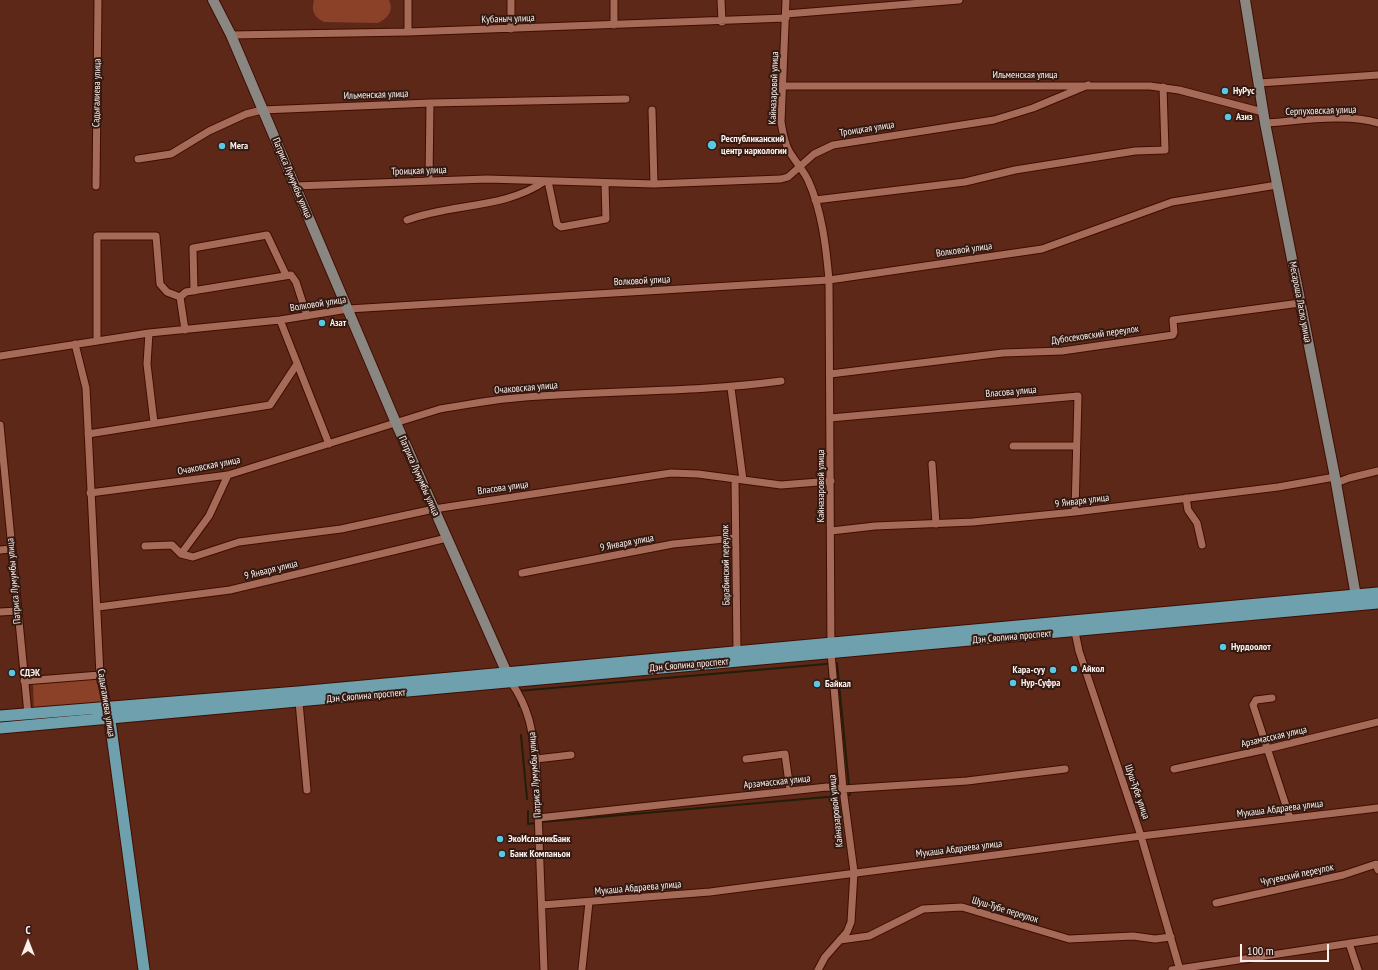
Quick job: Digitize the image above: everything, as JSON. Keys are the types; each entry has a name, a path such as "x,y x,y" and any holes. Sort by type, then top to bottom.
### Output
{"main road":[{"name":"Дэн Сяопина проспект","path":"0,728 109,713 1074,626 1357,599 1378,593"},
{"name":"Дэн Сяопина проспект","path":"1357,599 1378,603"},
{"name":"Дэн Сяопина проспект","path":"662,663 737,651 831,648"},
{"name":"Дэн Сяопина проспект","path":"0,716 28,714 109,713 298,702 509,678"},
{"name":"Садыгалиева улица","path":"109,713 144,970"}],"street":[{"name":"Садыгалиева улица","path":"96,186 98,0"},
{"name":"Патриса Лумумбы улица","path":"213,0 231,35 396,423 509,678 530,719 536,760 544,970"},
{"path":"408,0 408,32"},
{"path":"511,0 511,29"},
{"path":"614,0 614,25"},
{"path":"721,0 722,22"},
{"name":"Кайназаровой улица","path":"786,0 781,122 783,137 789,151 808,180 826,240 829,280 831,648 844,788 854,872 851,922 847,932 825,957 818,970"},
{"name":"Кубаныч улица","path":"231,35 408,32 722,22 959,0"},
{"name":"Месароша Ласло улица","path":"1244,0 1265,123 1336,480 1357,599"},
{"path":"1259,83 1378,75"},
{"name":"Ильменская улица","path":"783,86 1088,85 1163,87 1263,112"},
{"name":"Троицкая улица","path":"295,186 487,179 654,184 781,179 788,177 799,165 833,145 994,120 1033,108 1088,85"},
{"path":"815,200 965,182 1015,170 1135,151 1165,150 1163,87"},
{"name":"Ильменская улица","path":"138,159 171,154 209,131 246,114 262,110 430,103 626,99"},
{"path":"429,180 430,103"},
{"path":"652,110 654,184"},
{"name":"Серпуховская улица","path":"1265,123 1348,119 1368,120 1378,123"},
{"path":"407,220 422,215 510,198 531,190 546,181 557,224 561,227 606,219 605,183"},
{"name":"Волковой улица","path":"0,356 149,333 280,320 348,309 829,280 1042,249 1172,202 1277,185"},
{"path":"194,291 192,248 267,235 286,276"},
{"path":"97,341 96,236 156,236 160,284 167,292 180,297"},
{"path":"180,297 186,292 291,275 296,282 307,316"},
{"path":"180,297 185,330"},
{"name":"Дубосековский переулок","path":"830,374 1003,353 1062,351 1173,335 1173,320 1300,303"},
{"path":"280,320 329,444"},
{"path":"149,333 147,364 154,423"},
{"name":"Садыгалиева улица","path":"75,344 86,388 90,493 98,607 100,675 109,713"},
{"path":"88,434 270,405 297,364"},
{"name":"Очаковская улица","path":"90,493 228,474 440,409 514,398 731,388 781,381"},
{"path":"731,388 743,480"},
{"name":"Власова улица","path":"830,418 1078,396 1075,512"},
{"name":"Патриса Лумумбы улица","path":"0,425 3,483 28,714"},
{"path":"1013,446 1076,446"},
{"path":"932,464 936,524"},
{"name":"9 Января улица","path":"831,531 875,526 936,524 1075,512 1336,480 1378,471"},
{"name":"Власова улица","path":"145,546 172,545 181,554 193,557 239,542 341,529 434,509 671,473 698,474 781,485 830,481"},
{"path":"181,554 209,516 228,474"},
{"name":"Барабинский переулок","path":"735,479 737,651"},
{"path":"1186,498 1188,510 1197,523 1202,545"},
{"name":"9 Января улица","path":"98,607 230,590 447,538"},
{"name":"9 Января улица","path":"522,573 673,544 735,538"},
{"path":"0,550 11,549"},
{"path":"0,612 17,610"},
{"name":"Шуш-Тубе улица","path":"1074,626 1142,836 1170,937 1177,969"},
{"path":"24,681 100,675"},
{"path":"1272,698 1256,700 1253,705 1290,818"},
{"path":"298,702 307,790"},
{"name":"Арзамасская улица","path":"1174,769 1267,749 1378,722"},
{"path":"746,759 785,754 790,790"},
{"path":"536,760 571,755"},
{"name":"Арзамасская улица","path":"538,818 790,790 966,781 1065,769"},
{"name":"Мукаша Абдраева улица","path":"542,906 710,892 854,872 1378,808"},
{"name":"Чугуевский переулок","path":"1216,903 1343,876 1376,864 1378,870"},
{"path":"582,969 589,902"},
{"name":"Шуш-Тубе переулок","path":"840,940 868,936 923,909 962,907 1069,939 1133,936 1155,939 1170,937"},
{"path":"1177,969 1378,938"},
{"path":"1348,943 1358,970"}],"shaded area":[{"path":"314,0 389,0 391,8 385,19 378,23 324,22 314,13"},
{"path":"96,678 102,704 34,711 33,684"}],"waterway":[{"path":"518,691 837,663 849,786"},
{"path":"518,699 519,706"},
{"path":"521,735 527,799"},
{"path":"542,822 850,795 850,790"},
{"path":"528,811 528,824 535,823"}],"place":[{"name":"НуРус","path":"1225,91"},
{"name":"Азиз","path":"1228,117"},
{"name":"Республиканский центр наркологии","path":"712,145"},
{"name":"Мега","path":"222,146"},
{"name":"Азат","path":"322,323"},
{"name":"Нурдоолот","path":"1223,647"},
{"name":"Айкол","path":"1074,669"},
{"name":"Кара-суу","path":"1053,670"},
{"name":"СДЭК","path":"12,673"},
{"name":"Нур-Суфра","path":"1013,683"},
{"name":"Байкал","path":"817,684"},
{"name":"ЭкоИсламикБанк","path":"500,839"},
{"name":"Банк Компаньон","path":"502,854"}]}
